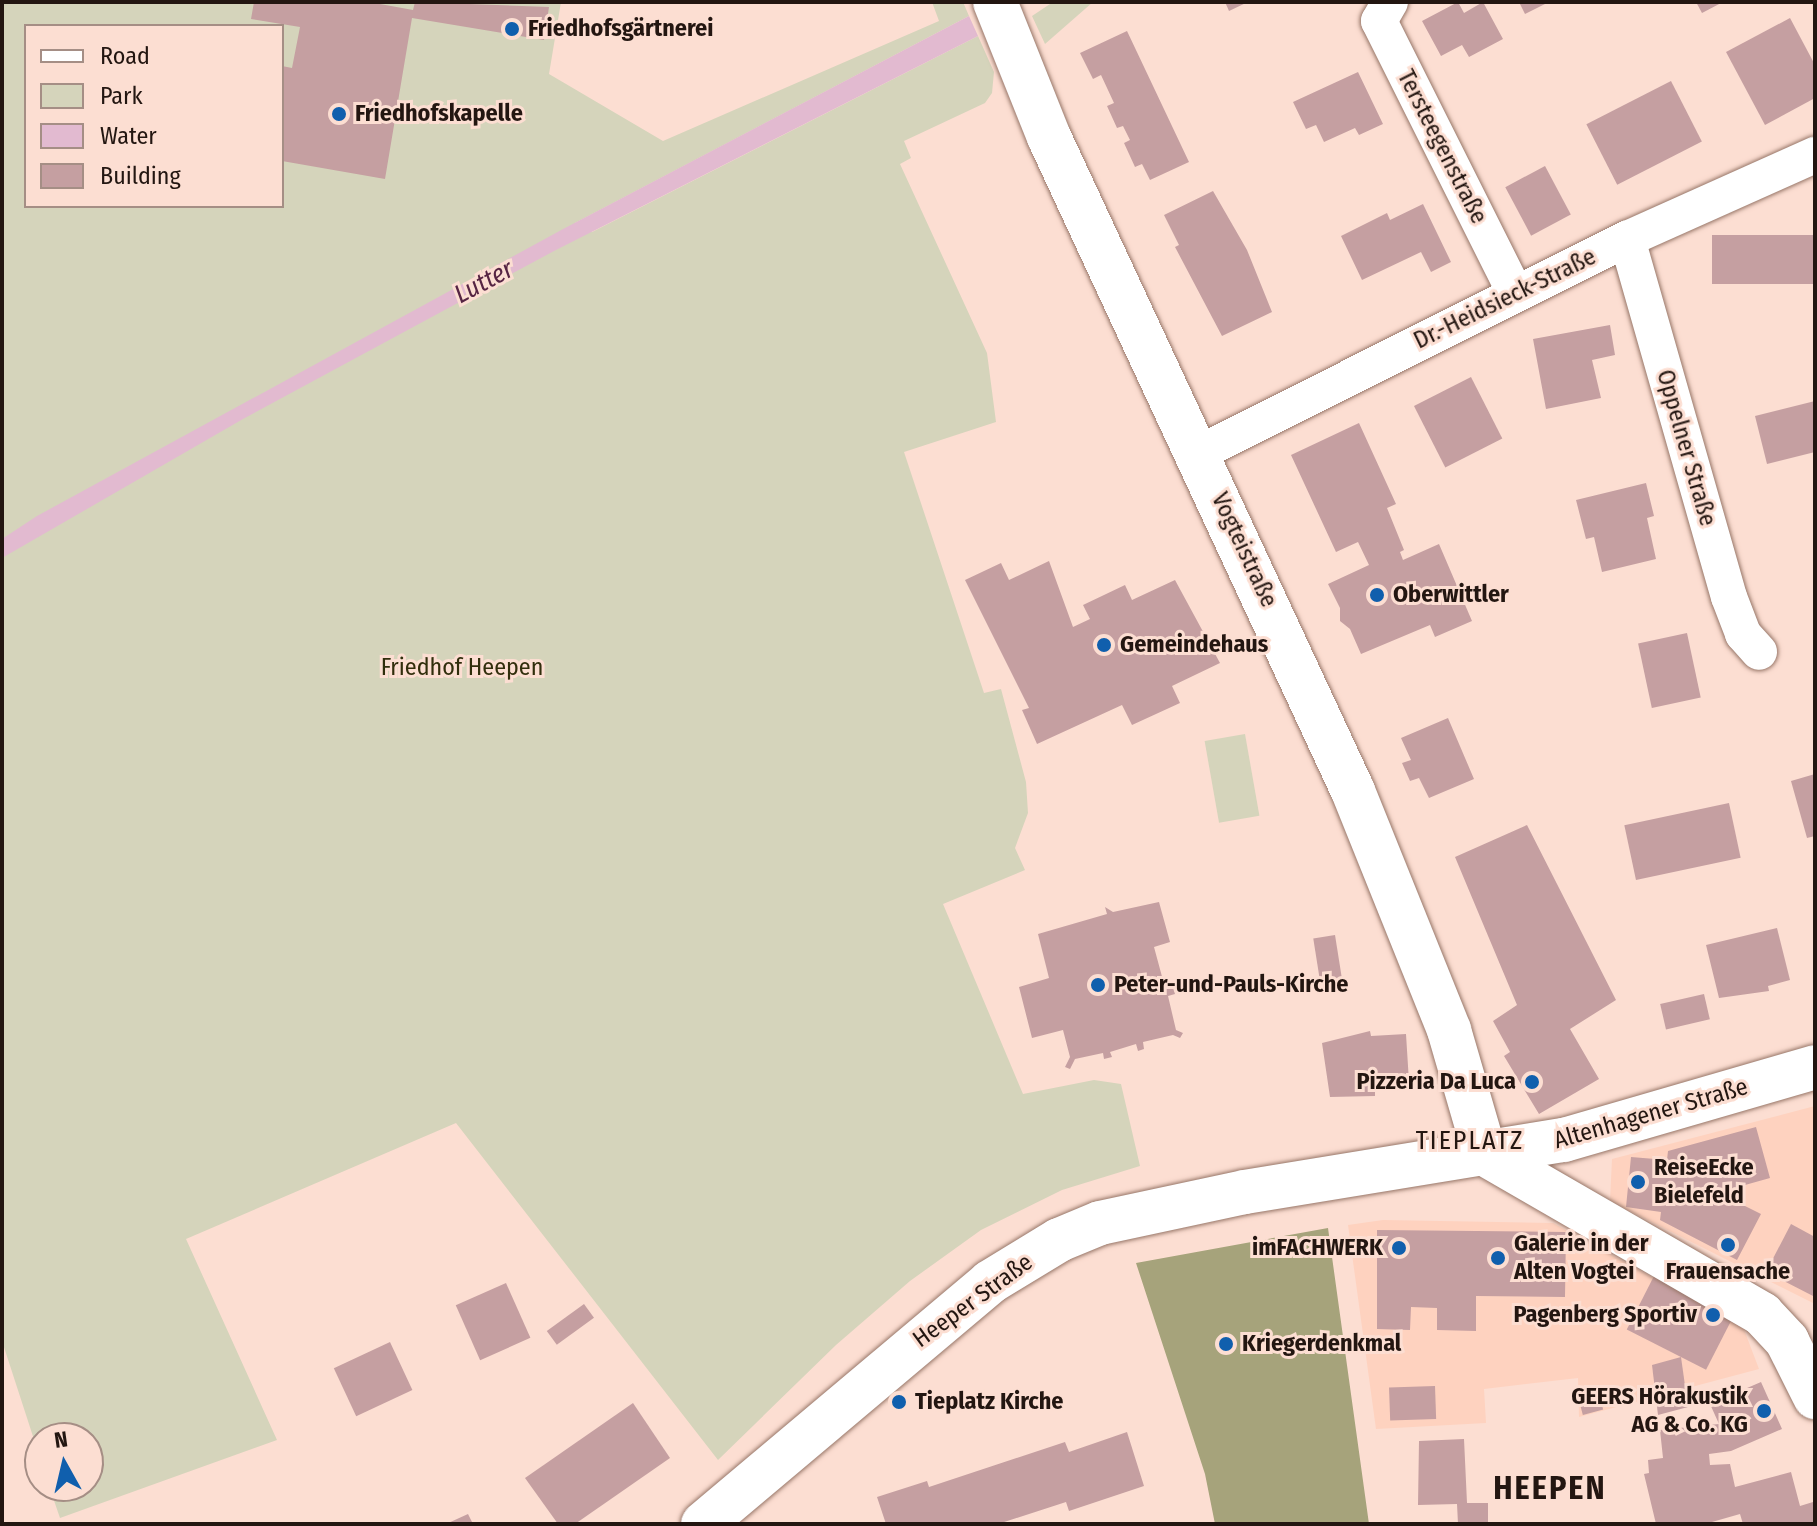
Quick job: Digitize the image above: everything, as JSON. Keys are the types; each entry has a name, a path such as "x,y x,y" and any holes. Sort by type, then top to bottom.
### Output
{"street":[{"name":"Vogteistraße","path":"995,2 1049,137 1199,453 1375,841 1449,1030 1485,1154"},
{"name":"Tersteegenstraße","path":"1390,2 1379,21 1515,293"},
{"name":"Dr.-Heidsieck-Straße","path":"1199,453 1515,293 1815,155"},
{"name":"Oppelner Straße","path":"1627,239 1732,606 1743,634 1759,652"},
{"name":"Altenhagener Straße","path":"1485,1154 1564,1140 1815,1067"},
{"path":"1485,1154 1762,1314 1787,1341 1814,1400"},
{"name":"Heeper Straße","path":"703,1524 990,1282 1059,1240 1159,1207 1485,1154"}],"shaded area":[{"path":"1815,1106 1815,1304 1610,1201 1612,1159"},
{"path":"1383,1220 1553,1223 1743,1327 1759,1369 1579,1417 1578,1378 1484,1389 1486,1423 1376,1429 1348,1225"},
{"path":"1328,1228 1369,1524 1215,1524 1205,1474 1136,1263"}],"green space":[{"name":"Friedhof Heepen","path":"2,2 561,2 549,74 663,141 939,21 932,2 963,2 969,16 575,223 592,232 978,36 994,72 992,93 985,103 904,141 911,158 900,164 987,353 996,422 904,452 984,693 1001,689 1026,782 1028,813 1015,848 1025,870 943,904 1023,1094 1094,1080 1121,1084 1140,1166 1062,1190 981,1230 910,1281 836,1345 718,1460 456,1123 186,1239 277,1440 60,1518 54,1502 104,1502 104,1422 28,1422 2,1341"},
{"path":"1053,2 1093,2 1045,44 1032,16"},
{"path":"1245,734 1259,816 1219,823 1205,741"}],"water":[{"name":"Lutter","path":"969,16 978,36 554,251 243,419 2,558 2,539 37,516 565,228"}],"building":[{"name":"Friedhofskapelle","path":"254,2 369,2 413,10 415,2 549,7 544,40 412,18 385,179 284,161 284,66 292,68 300,27 251,19"},
{"path":"1225,2 1248,2 1229,11"},
{"path":"1458,2 1464,13 1483,2 1503,39 1469,57 1462,45 1441,56 1422,21"},
{"path":"1519,2 1549,2 1525,14"},
{"path":"1696,2 1723,2 1702,13"},
{"path":"1790,18 1815,65 1815,98 1765,125 1726,52"},
{"path":"1127,31 1189,162 1150,180 1142,164 1135,167 1124,143 1130,140 1123,126 1117,128 1107,106 1114,103 1101,75 1093,79 1080,53"},
{"path":"1358,72 1383,124 1359,135 1355,128 1324,142 1316,125 1306,129 1293,102"},
{"path":"1671,81 1702,142 1617,185 1586,124"},
{"path":"1545,166 1571,215 1531,236 1505,187"},
{"path":"1213,191 1247,250 1272,312 1222,336 1175,247 1179,245 1164,215"},
{"path":"1423,204 1451,262 1431,272 1421,252 1362,280 1341,236 1387,213 1390,220"},
{"path":"1712,235 1815,235 1815,284 1712,284"},
{"path":"1610,325 1615,355 1592,360 1601,398 1546,409 1533,339"},
{"path":"1471,377 1502,438 1445,468 1414,406"},
{"path":"1815,401 1815,452 1767,464 1755,416"},
{"path":"1359,423 1396,504 1387,508 1404,550 1400,552 1403,560 1439,544 1472,621 1435,637 1430,625 1361,654 1350,629 1340,621 1340,608 1328,584 1369,565 1358,542 1336,552 1291,455"},
{"path":"1646,483 1654,516 1647,518 1656,559 1602,572 1594,537 1586,539 1576,500"},
{"name":"Gemeindehaus","path":"1049,561 1073,627 1090,619 1083,605 1125,585 1132,600 1175,580 1220,663 1172,686 1180,703 1132,725 1122,705 1037,744 1022,710 1029,708 965,580 1001,563 1009,580"},
{"path":"1687,633 1701,698 1652,708 1638,643"},
{"path":"1448,718 1474,779 1429,798 1419,778 1410,781 1402,763 1411,760 1401,738"},
{"path":"1815,774 1815,836 1807,838 1791,781"},
{"path":"1729,803 1741,858 1636,880 1624,825"},
{"path":"1527,825 1616,1000 1570,1029 1599,1079 1539,1114 1504,1056 1510,1052 1493,1021 1517,1005 1455,857"},
{"name":"Peter-und-Pauls-Kirche","path":"1159,902 1170,942 1154,947 1164,984 1171,982 1175,994 1168,996 1176,1030 1183,1033 1180,1038 1173,1035 1143,1042 1144,1049 1138,1051 1136,1044 1110,1052 1112,1057 1104,1059 1103,1053 1075,1059 1070,1069 1065,1067 1070,1057 1063,1030 1032,1038 1019,987 1049,978 1038,934 1107,914 1105,907 1113,912"},
{"path":"1777,928 1790,980 1768,986 1769,991 1719,998 1706,945"},
{"path":"1335,935 1343,985 1321,989 1313,938"},
{"path":"1704,994 1710,1019 1666,1029 1660,1004"},
{"path":"1370,1031 1371,1036 1406,1034 1409,1082 1375,1091 1375,1096 1330,1097 1322,1043"},
{"path":"1756,1127 1770,1178 1745,1185 1743,1205 1761,1214 1737,1260 1660,1220 1661,1212 1626,1207 1631,1157 1667,1160 1668,1151"},
{"path":"1791,1224 1815,1237 1815,1297 1766,1272"},
{"path":"1377,1230 1566,1232 1565,1297 1476,1296 1476,1331 1437,1330 1437,1308 1411,1307 1410,1330 1377,1329"},
{"path":"1654,1276 1733,1316 1706,1370 1627,1329"},
{"path":"506,1283 530,1338 480,1360 456,1305"},
{"path":"584,1304 594,1318 557,1345 547,1331"},
{"path":"390,1342 412,1390 356,1416 334,1368"},
{"path":"1681,1357 1688,1407 1658,1415 1652,1365"},
{"path":"1761,1382 1782,1429 1731,1451 1709,1454 1710,1465 1730,1464 1735,1487 1791,1472 1800,1506 1813,1502 1815,1524 1743,1524 1740,1514 1705,1524 1656,1524 1644,1474 1649,1473 1648,1460 1663,1458 1660,1430 1719,1424 1710,1404"},
{"path":"1435,1386 1436,1419 1390,1421 1389,1388"},
{"path":"1599,1394 1603,1409 1583,1415 1579,1399"},
{"path":"633,1403 670,1458 575,1524 558,1524 525,1478"},
{"path":"1127,1432 1144,1486 1069,1511 1066,1502 998,1524 886,1524 877,1497 927,1481 929,1487 1065,1442 1069,1452"},
{"path":"1464,1439 1467,1503 1488,1503 1488,1524 1458,1524 1457,1504 1418,1505 1419,1441"},
{"path":"468,1514 473,1524 446,1524"}],"place":[{"name":"Friedhofsgärtnerei","path":"512,29"},
{"name":"Friedhofskapelle","path":"339,114"},
{"name":"Oberwittler","path":"1377,595"},
{"name":"Gemeindehaus","path":"1104,645"},
{"name":"Peter-und-Pauls-Kirche","path":"1098,985"},
{"name":"Pizzeria Da Luca","path":"1532,1082"},
{"name":"ReiseEcke Bielefeld","path":"1638,1182"},
{"name":"Frauensache","path":"1728,1245"},
{"name":"imFACHWERK","path":"1399,1248"},
{"name":"Galerie in der Alten Vogtei","path":"1498,1258"},
{"name":"Pagenberg Sportiv","path":"1713,1315"},
{"name":"Kriegerdenkmal","path":"1226,1344"},
{"name":"Tieplatz Kirche","path":"899,1402"},
{"name":"GEERS Hörakustik AG & Co. KG","path":"1764,1411"}],"district":[{"name":"TIEPLATZ","path":"1470,1141"},
{"name":"HEEPEN","path":"1550,1488"}]}
